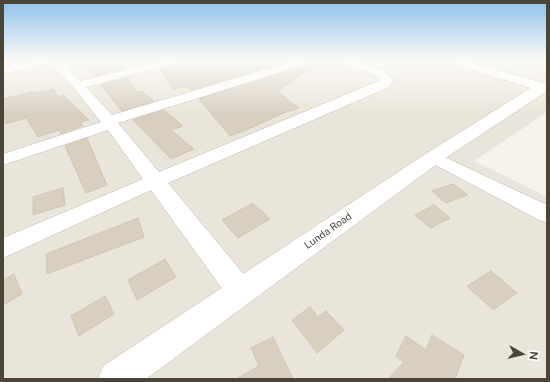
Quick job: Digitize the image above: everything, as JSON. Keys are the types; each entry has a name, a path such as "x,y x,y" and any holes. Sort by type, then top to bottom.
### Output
{"street":[{"path":"72,79 110,122 241,292"},
{"path":"78,85 103,79"},
{"path":"3,160 110,122 249,79"},
{"path":"3,248 155,181 385,84 387,80 386,79"},
{"path":"516,79 544,87"},
{"name":"Lunda Road","path":"116,379 434,157 544,87"},
{"path":"434,157 547,214"}],"shaded area":[{"path":"3,79 547,79 547,112 474,161 547,197 547,379 3,379"}],"building":[{"path":"128,79 136,92 141,91 154,101 122,111 101,85"},
{"path":"166,79 228,79 191,90 188,86 173,89"},
{"path":"263,79 295,79 277,91 299,108 283,113 230,136 199,99"},
{"path":"53,89 59,97 63,95 89,120 81,122 82,126 61,134 59,130 38,137 26,118 6,124 3,111 3,99 34,91 36,93"},
{"path":"164,110 183,126 171,130 194,149 171,159 133,120"},
{"path":"87,138 107,185 86,193 65,146"},
{"path":"453,184 468,195 446,203 432,191"},
{"path":"63,188 65,205 33,215 33,197"},
{"path":"253,203 270,219 238,238 222,220"},
{"path":"434,205 450,218 431,228 415,215"},
{"path":"138,218 144,237 47,274 46,254"},
{"path":"165,259 176,277 137,300 128,280"},
{"path":"491,271 517,293 493,310 467,286"},
{"path":"14,274 22,294 3,305 3,280"},
{"path":"105,296 114,314 79,336 71,316"},
{"path":"310,307 318,317 326,311 344,330 317,353 292,320"},
{"path":"432,335 464,355 455,379 388,379 404,362 396,356 406,336 426,350"},
{"path":"273,337 293,379 236,379 259,366 251,348"}]}
